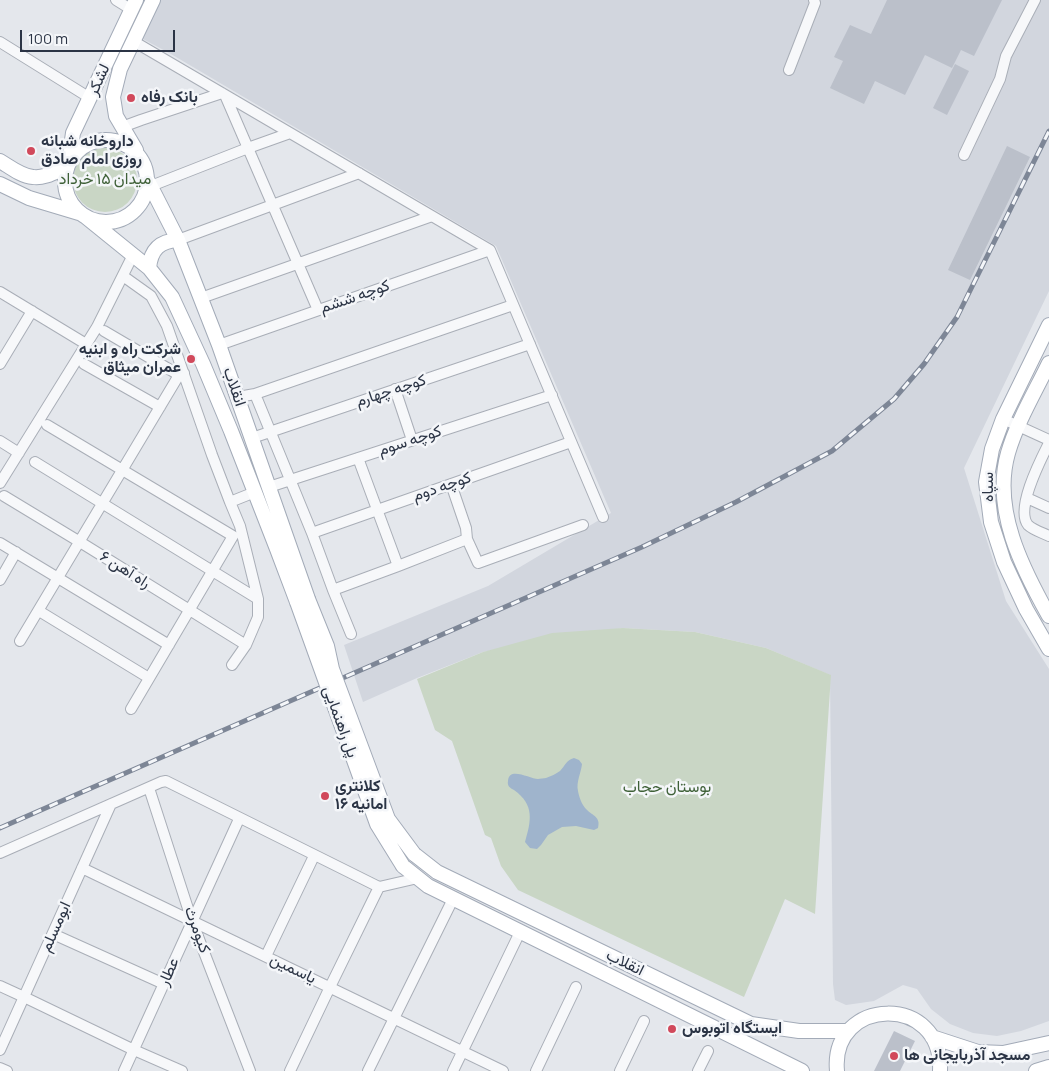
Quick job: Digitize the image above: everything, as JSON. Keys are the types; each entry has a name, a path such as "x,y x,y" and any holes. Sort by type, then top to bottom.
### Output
{"main road":[{"name":"لشکر","path":"141,160 116,116 113,97 120,70 153,0"},
{"name":"لشکر","path":"68,164 74,133 134,5"},
{"path":"105,140 116,141 134,151 141,160 146,169 149,182 142,201 136,210 128,216 118,221 96,221 84,216 70,203 64,182 68,164 84,146 105,140"},
{"path":"0,161 19,172 33,177 48,175 68,164"},
{"name":"انقلاب","path":"149,182 178,240 219,344 269,487 302,601"},
{"name":"انقلاب","path":"0,184 29,198 84,216 149,268 172,297 203,364 302,601"},
{"path":"149,268 154,250 169,240 178,240"},
{"name":"سپاه","path":"1049,325 1003,419 992,449 986,482 991,522 1004,562 1026,609 1049,649"},
{"name":"سپاه","path":"1049,363 1018,426 1008,454 1003,483 1007,518 1019,556 1049,616"},
{"name":"پل راهنمایی","path":"302,601 327,646 332,669 388,819 414,854"},
{"name":"پل راهنمایی","path":"302,601 377,824 403,866"},
{"name":"انقلاب","path":"414,854 437,872 751,1024 800,1031 848,1031"},
{"name":"انقلاب","path":"403,866 428,886 453,899 802,1071"},
{"path":"837,1071 836,1061 840,1045 848,1031 860,1020 875,1014 891,1013 907,1016 922,1024 932,1036 938,1048 940,1071"},
{"path":"932,1036 978,1052 1003,1053 1049,1043"},
{"path":"1003,1053 1049,1037"},
{"path":"1036,1071 1049,1067"}],"street":[{"path":"116,0 134,5"},
{"path":"789,70 814,0"},
{"path":"964,155 1000,80 1006,56 1035,0"},
{"path":"133,41 490,250 603,517"},
{"path":"0,42 90,98"},
{"path":"122,127 223,94"},
{"path":"223,94 318,310"},
{"path":"149,182 290,133"},
{"path":"178,240 359,173"},
{"path":"201,298 432,216"},
{"name":"کوچه ششم","path":"219,344 490,250"},
{"path":"0,483 97,327 133,255"},
{"path":"123,276 151,296 167,326 182,374 240,526 258,599 258,617 246,645 232,665"},
{"path":"0,292 86,344"},
{"path":"238,397 255,394 514,305"},
{"path":"0,364 32,311"},
{"path":"104,331 182,374"},
{"name":"کوچه چهارم","path":"252,438 530,344"},
{"path":"84,364 160,407"},
{"path":"20,641 160,407 182,374"},
{"path":"395,389 412,440"},
{"path":"255,394 351,634"},
{"name":"کوچه سوم","path":"269,487 552,395"},
{"path":"1003,419 1049,442 1033,477 1025,511 1025,519 1029,526 1049,536"},
{"path":"47,425 233,536 131,709"},
{"path":"0,441 19,452"},
{"name":"کوچه دوم","path":"312,533 571,442"},
{"path":"358,458 398,566"},
{"path":"35,462 258,599"},
{"path":"450,484 466,528 467,539 478,563 583,525"},
{"path":"230,502 255,492"},
{"name":"راه آهن ۶","path":"4,496 246,645"},
{"path":"1027,498 1049,508"},
{"path":"333,590 467,539"},
{"path":"0,543 169,645"},
{"path":"0,580 16,552"},
{"path":"39,611 150,678"},
{"path":"0,853 166,782 379,887 418,878"},
{"name":"کیومرث","path":"149,788 192,921 250,1071"},
{"name":"ابومسلم","path":"0,1050 111,804"},
{"name":"عطار","path":"124,1071 239,818"},
{"path":"266,956 314,856"},
{"name":"یاسمین","path":"82,868 503,1071"},
{"path":"290,1071 379,887"},
{"path":"368,1071 453,899"},
{"path":"453,1071 520,932"},
{"path":"53,934 164,984"},
{"path":"0,986 182,1071"},
{"path":"536,1071 576,987"},
{"path":"620,1071 644,1020"},
{"path":"698,1071 708,1051"},
{"path":"0,1068 6,1071"}],"shaded area":[{"path":"159,0 1049,0 1049,291 964,468 1006,601 1049,669 1049,1021 1021,1031 997,1036 973,1033 950,1024 931,1009 917,989 903,985 874,1001 846,1005 835,1000 833,984 830,675 766,648 695,632 623,628 483,652 363,702 344,645 488,586 611,513 496,246 141,38"}],"green space":[{"name":"میدان ۱۵ خرداد","path":"99,148 111,148 128,157 135,168 137,180 135,192 128,203 111,212 99,212 87,207 78,198 73,186 73,174 78,162 87,153"},
{"name":"بوستان حجاب","path":"623,628 695,632 766,648 831,675 815,914 785,899 744,997 518,890 501,866 491,838 485,835 452,741 435,730 417,679 483,652 552,633"}],"water":[{"path":"574,758 582,764 578,784 580,798 585,807 596,817 599,824 598,828 594,830 576,826 562,827 548,835 537,849 530,848 525,842 530,814 521,796 508,786 509,777 512,774 520,774 538,779 546,778 560,771 567,762"}],"building":[{"path":"887,0 1002,0 974,56 961,50 952,68 925,55 905,95 875,81 864,104 830,88 843,61 834,57 850,25 871,34"},
{"path":"955,64 969,71 947,115 933,108"},
{"path":"1007,146 1030,157 970,280 948,270"},
{"name":"مسجد آذربایجانی ها","path":"894,1031 915,1041 900,1071 874,1071"}],"railway":[{"path":"0,828 642,547 736,502 832,451 894,399 924,364 957,317 1049,131"}],"place":[{"name":"بانک رفاه","path":"131,98"},
{"name":"داروخانه شبانه روزی امام صادق","path":"31,151"},
{"name":"شرکت راه و ابنیه عمران میثاق","path":"191,359"},
{"name":"کلانتری ۱۶ امانیه","path":"325,796"},
{"name":"ایستگاه اتوبوس","path":"672,1029"},
{"name":"مسجد آذربایجانی ها","path":"894,1056"}]}
